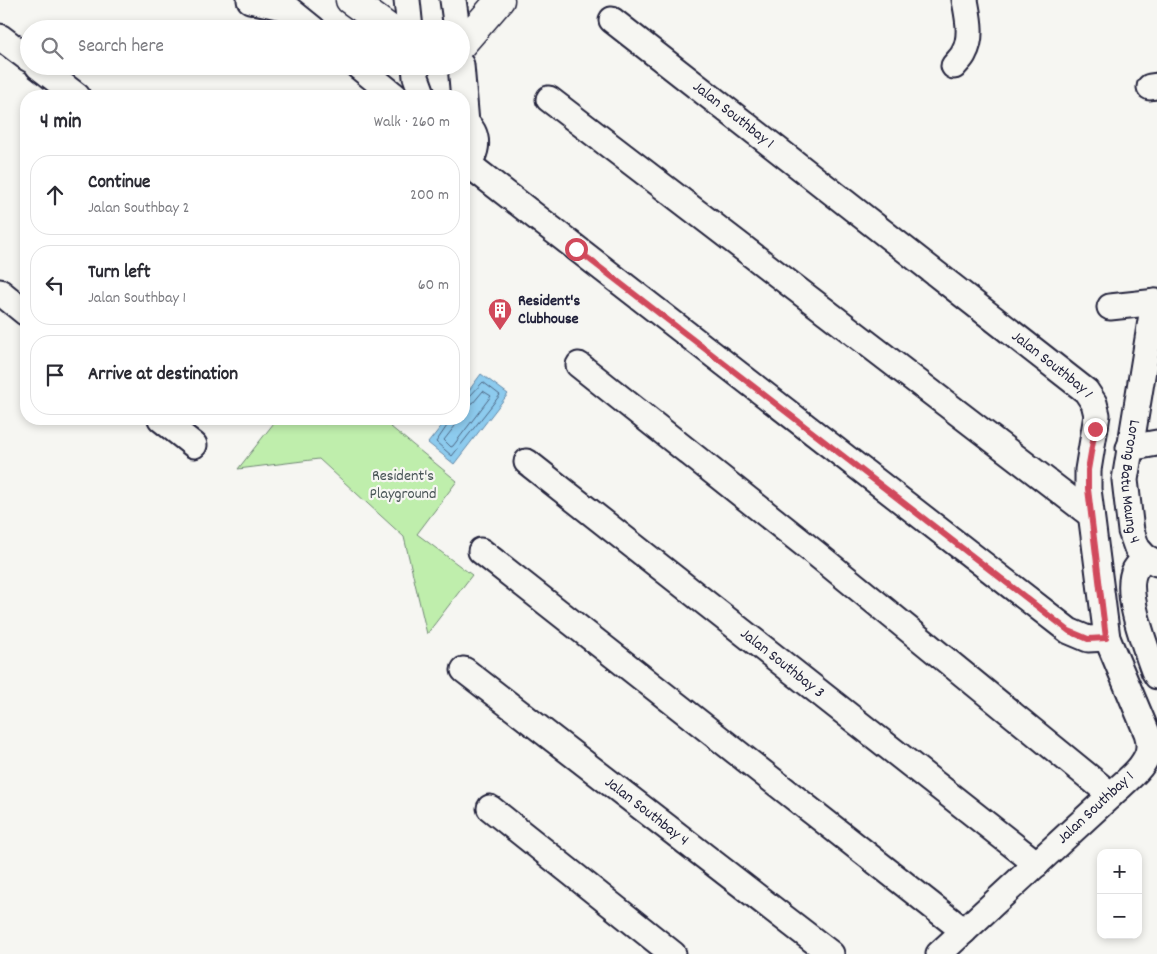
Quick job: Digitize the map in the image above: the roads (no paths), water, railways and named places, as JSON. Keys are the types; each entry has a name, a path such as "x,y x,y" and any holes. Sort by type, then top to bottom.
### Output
{"main road":[{"path":"350,0 378,20"},
{"path":"470,35 500,0"}],"street":[{"path":"250,0 288,8 302,20"},
{"path":"407,0 409,20"},
{"path":"453,0 456,20"},
{"path":"954,66 965,53 969,37 969,19 965,0"},
{"name":"Jalan Southbay 1","path":"612,20 1086,391 1094,403 1097,415 1088,470 1088,489 1106,638 1147,733 1150,745 1147,757 1111,795 939,954"},
{"path":"0,37 20,52"},
{"path":"50,75 69,90"},
{"path":"369,75 388,90"},
{"path":"417,75 421,90"},
{"path":"462,75 463,90"},
{"path":"549,99 1091,515"},
{"path":"470,128 476,139 476,148 470,160"},
{"path":"470,168 1069,631 1088,639 1106,638"},
{"path":"0,292 20,308"},
{"path":"1110,307 1155,302"},
{"name":"Lorong Batu Maung 4","path":"1151,560 1137,548 1131,531 1125,480 1155,302"},
{"path":"579,365 814,552 1111,795"},
{"path":"169,425 194,445"},
{"path":"1130,448 1157,442"},
{"name":"Jalan Southbay 3","path":"527,462 1037,864"},
{"path":"482,551 964,931"},
{"path":"1151,560 1135,570 1132,581 1134,612 1157,676"},
{"name":"Jalan Southbay 4","path":"464,670 831,954"},
{"path":"490,808 673,954"}],"water":[{"path":"481,374 508,394 454,464 428,443 442,425 470,425 470,389"}],"place":[{"name":"Resident's Clubhouse","path":"500,331"}],"park label":[{"name":"Resident's Playground","path":"403,485"}]}
